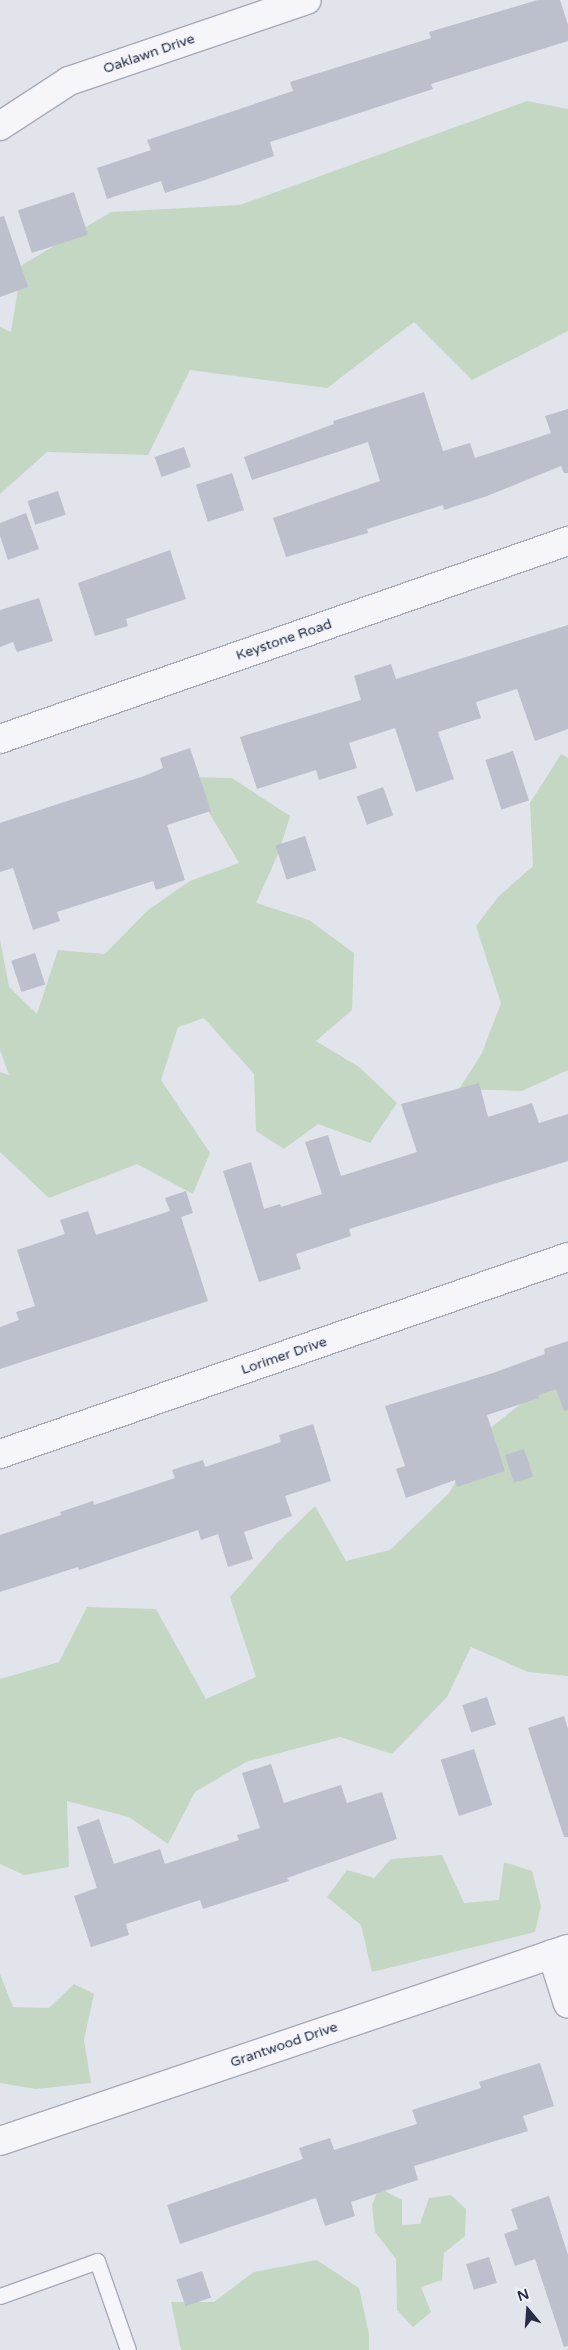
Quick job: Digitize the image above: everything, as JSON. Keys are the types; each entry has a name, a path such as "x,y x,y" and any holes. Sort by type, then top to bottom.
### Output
{"street":[{"name":"Oaklawn Drive","path":"0,126 69,81 304,1"},
{"name":"Keystone Road","path":"0,739 568,541"},
{"name":"Lorimer Drive","path":"0,1454 568,1257"},
{"path":"560,1952 568,2004"},
{"name":"Grantwood Drive","path":"0,2141 560,1952"}],"lane":[{"path":"0,2296 96,2262 128,2350"}],"green space":[{"path":"527,101 568,109 568,331 472,380 414,322 327,388 190,370 148,455 47,452 0,494 0,327 11,332 22,265 111,212 240,205"},
{"path":"561,754 568,758 568,1070 522,1091 459,1089 482,1053 501,1003 476,926 499,896 533,866 530,803"},
{"path":"188,777 232,778 290,816 279,852 256,903 309,920 354,953 352,1010 316,1041 359,1067 397,1103 370,1143 318,1124 284,1149 256,1131 254,1074 204,1018 178,1027 161,1080 210,1153 193,1194 137,1164 49,1198 0,1152 0,1072 9,1075 0,1050 0,939 9,987 37,1014 58,950 105,954 148,910 190,881 239,863"},
{"path":"550,1381 568,1395 568,1676 528,1672 471,1647 447,1697 392,1754 340,1737 246,1762 195,1792 168,1844 129,1817 67,1801 69,1867 24,1875 0,1864 0,1679 59,1662 87,1607 156,1609 206,1699 256,1677 230,1597 277,1543 315,1506 346,1561 390,1550 449,1493 485,1432"},
{"path":"442,1855 464,1903 499,1900 504,1862 532,1871 541,1906 535,1932 372,1972 361,1925 327,1897 347,1870 374,1878 391,1859"},
{"path":"0,1974 13,2007 49,2008 74,1984 94,1994 84,2040 91,2083 36,2089 0,2083"},
{"path":"379,2188 402,2200 402,2225 420,2224 429,2198 451,2195 466,2209 465,2236 444,2253 442,2280 421,2287 431,2312 413,2327 397,2310 396,2259 375,2232 372,2205"},
{"path":"317,2260 359,2288 369,2334 369,2350 181,2350 171,2302 214,2302 254,2272"}],"building":[{"path":"538,0 560,0 568,25 568,41 431,84 433,89 270,142 274,156 202,181 165,193 161,181 107,199 97,168 151,150 147,140 293,91 290,82 431,38 429,32"},
{"path":"74,192 88,235 32,253 18,210"},
{"path":"4,216 28,287 0,297 0,217"},
{"path":"424,392 443,451 470,443 475,458 551,433 545,416 568,409 568,473 564,473 561,466 487,496 444,510 443,505 367,529 368,533 286,557 273,518 380,481 368,442 252,480 244,457 334,424 333,421"},
{"path":"184,447 191,467 162,477 155,457"},
{"path":"232,473 244,510 208,522 196,485"},
{"path":"58,491 66,515 35,525 28,501"},
{"path":"26,513 39,549 8,560 0,536 0,523"},
{"path":"170,550 186,599 126,619 128,626 95,636 78,583"},
{"path":"39,598 53,641 17,652 13,642 0,647 0,610"},
{"path":"568,625 568,729 535,741 517,689 476,702 481,718 438,732 454,779 416,792 395,728 349,743 357,768 319,780 316,770 257,789 240,737 361,700 354,676 391,664 396,679"},
{"path":"190,748 211,811 167,825 185,880 156,890 153,881 57,912 60,921 33,930 13,868 0,872 0,823 144,776 163,768 160,758"},
{"path":"513,751 529,800 501,809 485,760"},
{"path":"383,787 393,815 367,825 357,797"},
{"path":"305,836 316,870 287,880 276,846"},
{"path":"35,953 45,984 21,992 11,961"},
{"path":"479,1083 488,1117 532,1103 539,1123 568,1114 568,1161 349,1229 351,1236 296,1254 301,1269 259,1282 223,1171 251,1162 264,1209 280,1204 281,1207 322,1194 305,1142 328,1135 341,1176 417,1152 401,1104"},
{"path":"186,1191 193,1213 181,1217 208,1301 0,1369 0,1327 19,1320 16,1312 35,1306 17,1250 65,1234 60,1220 88,1211 96,1235 170,1211 165,1198"},
{"path":"568,1341 568,1410 564,1411 556,1389 538,1395 539,1398 487,1415 505,1471 457,1487 455,1480 406,1498 396,1469 405,1466 385,1406 493,1373 545,1354 544,1349"},
{"path":"313,1424 331,1481 285,1496 292,1516 244,1532 253,1559 228,1567 218,1534 201,1540 198,1530 79,1570 78,1567 0,1592 0,1535 61,1515 60,1512 93,1501 94,1505 175,1478 172,1470 203,1460 205,1467 281,1442 279,1435"},
{"path":"524,1449 533,1477 514,1483 505,1455"},
{"path":"487,1697 496,1725 471,1733 462,1705"},
{"path":"564,1716 568,1729 568,1837 564,1837 528,1728"},
{"path":"474,1749 492,1805 459,1816 441,1760"},
{"path":"271,1764 284,1803 341,1785 347,1803 382,1792 397,1839 287,1878 289,1881 203,1909 200,1900 126,1924 129,1935 91,1947 74,1896 97,1888 77,1827 99,1819 114,1864 160,1849 165,1864 239,1840 237,1835 260,1828 242,1773"},
{"path":"540,2063 554,2106 523,2116 528,2131 414,2166 418,2180 351,2202 355,2216 325,2226 316,2198 180,2244 167,2205 303,2159 299,2148 330,2138 334,2150 417,2124 412,2110 481,2088 479,2082"},
{"path":"549,2196 568,2255 568,2346 564,2347 535,2259 515,2266 504,2234 518,2229 511,2209"},
{"path":"489,2257 497,2283 474,2290 466,2264"},
{"path":"202,2271 211,2297 186,2306 176,2280"}]}
